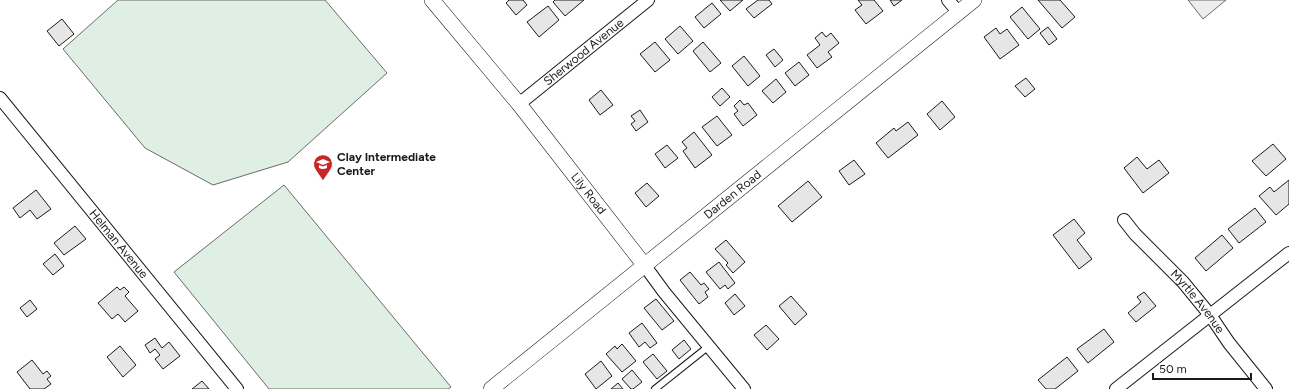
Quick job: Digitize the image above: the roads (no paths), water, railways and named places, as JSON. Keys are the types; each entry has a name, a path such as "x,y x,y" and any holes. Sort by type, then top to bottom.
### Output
{"street":[{"name":"Lily Road","path":"432,0 519,104 664,292 744,389"},
{"name":"Sherwood Avenue","path":"519,104 648,0"},
{"path":"948,0 959,13"},
{"name":"Darden Road","path":"495,388 974,0"},
{"name":"Helman Avenue","path":"0,98 237,389"},
{"name":"Myrtle Avenue","path":"1124,220 1135,234 1183,282 1266,389"},
{"path":"1116,389 1289,253"}],"lane":[{"path":"655,389 709,346"}],"place":[{"name":"Clay Intermediate Center","path":"323,181"}]}
